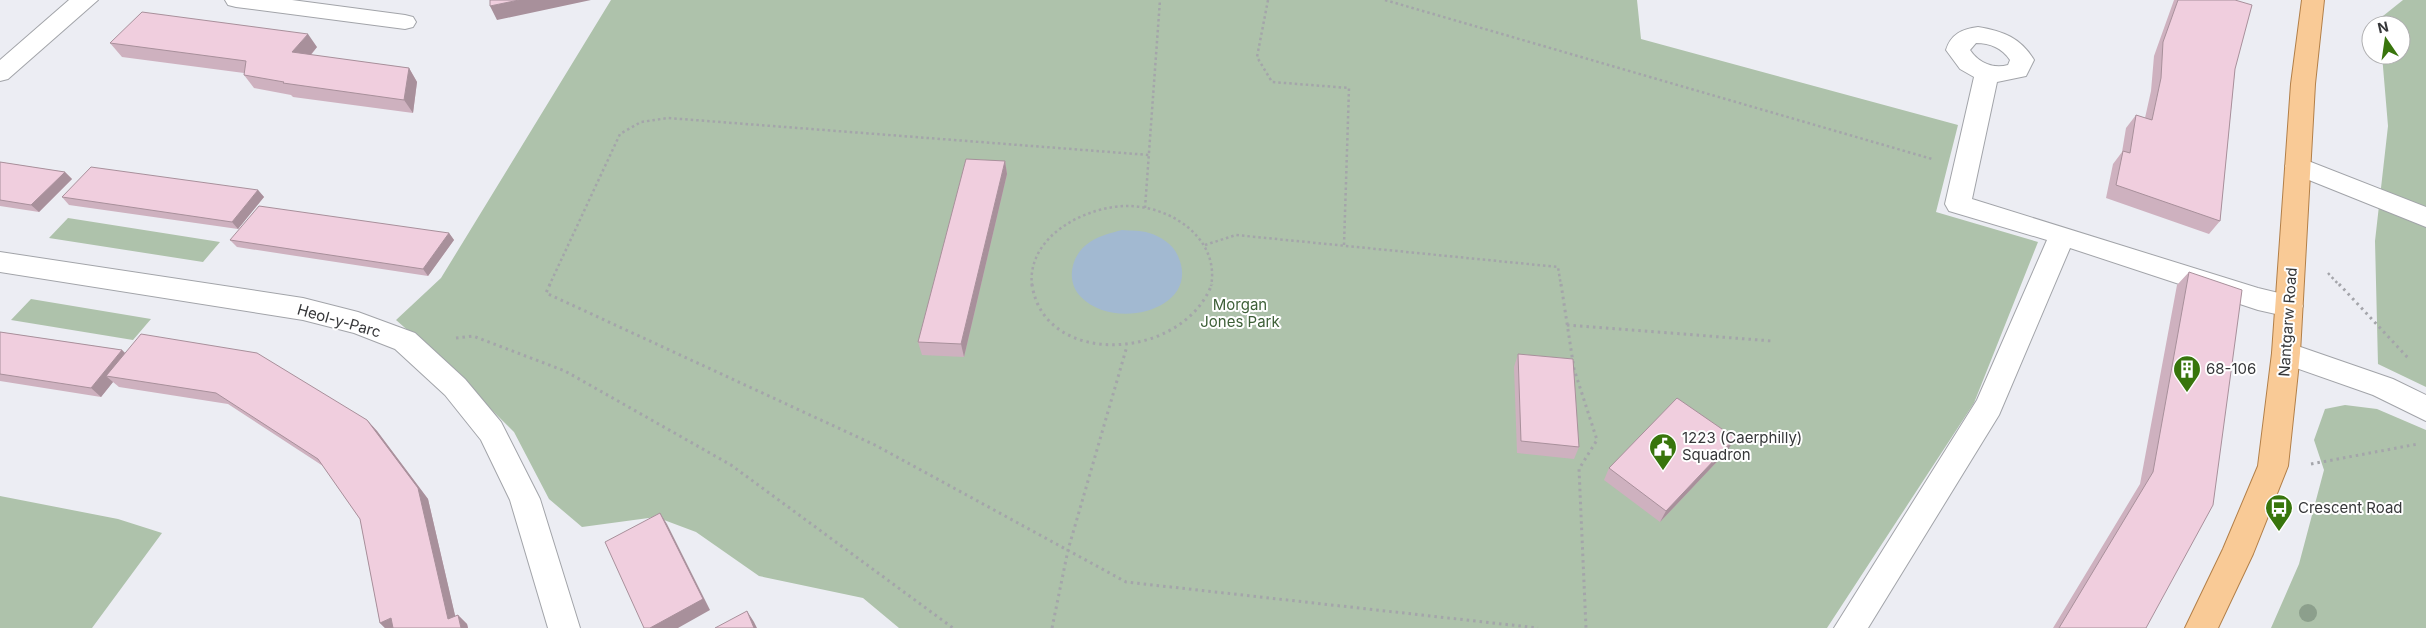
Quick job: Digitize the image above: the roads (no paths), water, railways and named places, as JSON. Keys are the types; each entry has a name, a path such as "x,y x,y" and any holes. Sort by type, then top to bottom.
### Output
{"main road":[{"name":"Nantgarw Road","path":"2201,628 2237,554 2273,466 2286,353 2303,84 2313,0"}],"street":[{"path":"236,0 405,22"},
{"path":"0,73 82,1"},
{"path":"1987,73 1958,204 2062,235 2258,299 2289,306"},
{"path":"2298,166 2426,217"},
{"path":"1850,628 1989,406 2062,235"},
{"name":"Heol-y-Parc","path":"0,262 303,309 358,323 405,341 455,387 491,431 525,499 564,628"},
{"path":"2286,353 2383,387 2426,409"}],"water":[{"path":"1122,230 1143,231 1157,236 1170,244 1178,256 1182,274 1178,290 1167,301 1151,309 1133,313 1114,313 1096,307 1081,297 1073,283 1072,268 1078,253 1090,242"}],"place":[{"name":"68-106","path":"2187,393"},
{"name":"1223 (Caerphilly) Squadron","path":"1663,471"},
{"name":"Crescent Road","path":"2279,532"}],"park label":[{"name":"Morgan Jones Park","path":"1240,314"}]}
